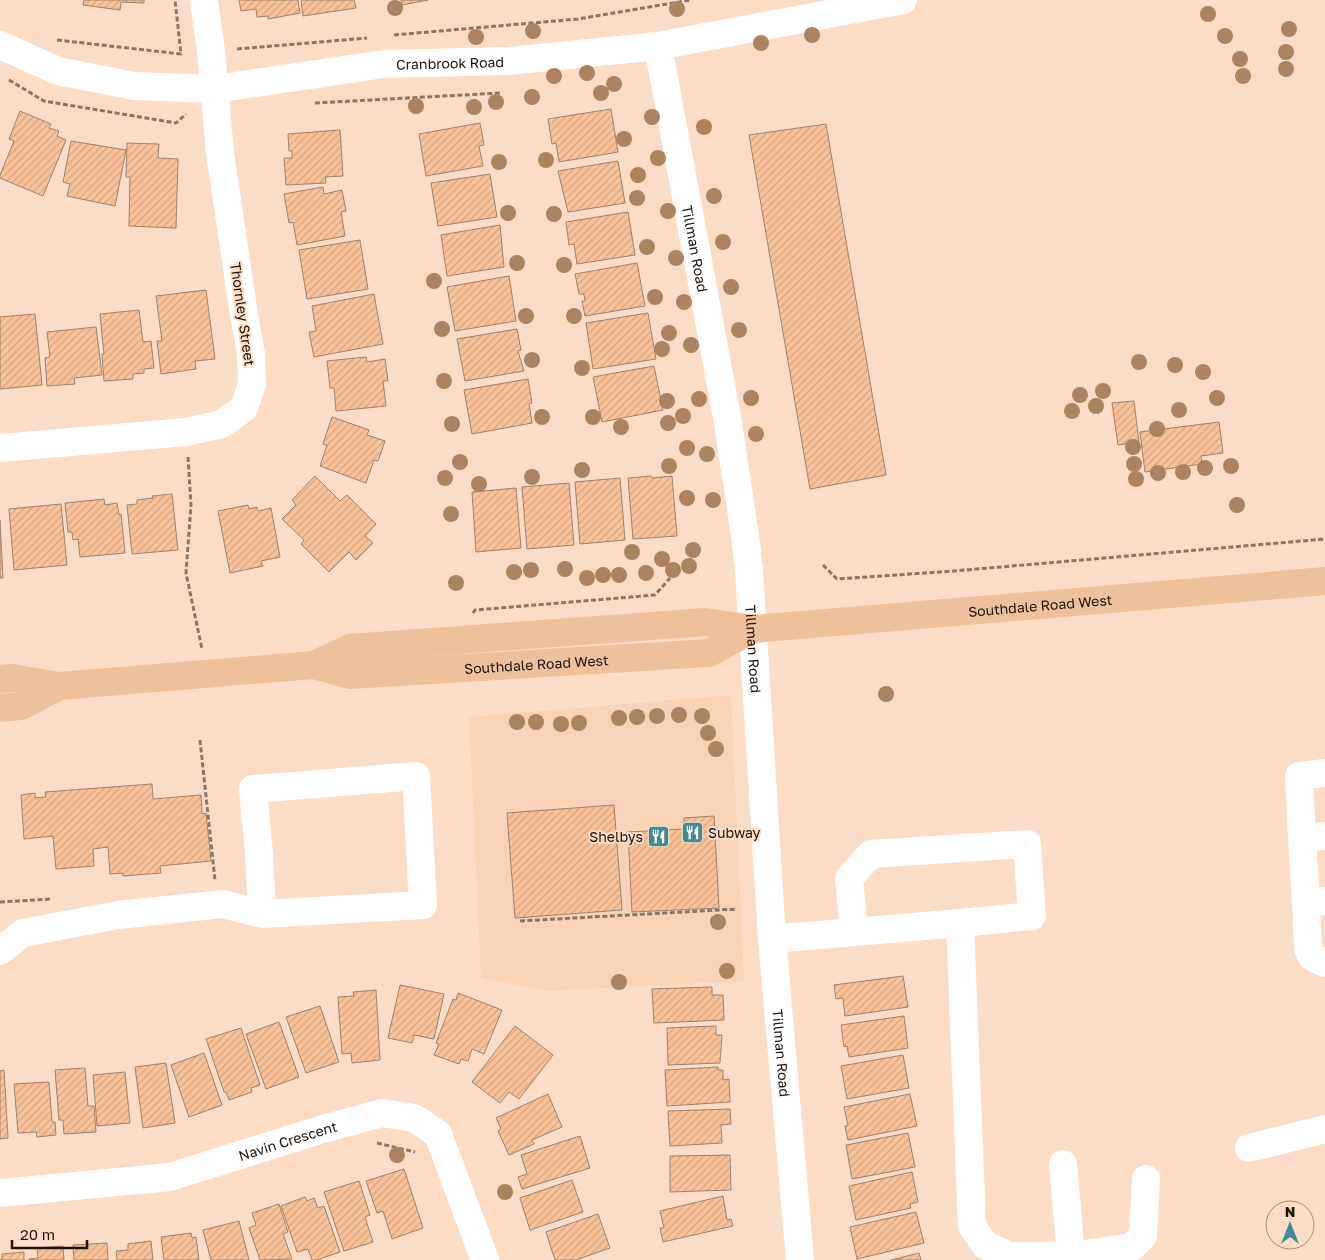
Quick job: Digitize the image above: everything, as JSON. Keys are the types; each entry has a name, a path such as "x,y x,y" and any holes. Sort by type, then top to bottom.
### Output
{"main road":[{"name":"Southdale Road West","path":"0,679 12,678 59,686 314,665 350,648 705,622 753,629 1325,581"},
{"name":"Southdale Road West","path":"0,708 21,706 59,686"}],"street":[{"name":"Thornley Street","path":"0,448 186,432 222,424 244,408 252,384 251,354 220,154 215,89 204,0"},
{"name":"Cranbrook Road","path":"0,45 58,70 134,86 215,89 384,64 509,61 658,46 903,0"},
{"name":"Tillman Road","path":"658,46 727,417 749,570 772,939 800,1260"},
{"path":"1325,773 1299,776 1314,837 1315,902 1308,948 1312,957 1325,963"},
{"path":"0,951 23,933 118,915 223,904 262,914 424,905 416,776 253,788 262,914"},
{"path":"772,939 1032,916 1027,844 871,854 849,878 854,931"},
{"path":"960,923 972,1226 985,1245 1010,1256 1071,1256 1132,1247 1144,1236 1146,1179"},
{"name":"Navin Crescent","path":"0,1192 170,1176 382,1113 414,1118 438,1134 485,1260"},
{"path":"1250,1148 1325,1129"},
{"path":"1063,1164 1071,1256"}],"path":[{"path":"49,37 57,40 181,54 175,0"},
{"path":"578,19 691,0"},
{"path":"402,98 500,93"},
{"path":"186,432 191,505 186,573 203,652"},
{"path":"823,565 837,579 1325,539"},
{"path":"475,610 655,594 670,578"},
{"path":"200,740 215,887"},
{"path":"0,902 59,898"},
{"path":"520,921 737,909"},
{"path":"368,1141 415,1152"}],"shaded area":[{"path":"731,695 744,981 547,991 481,978 469,717"}],"building":[{"path":"84,0 144,0 144,3 121,2 120,10 83,5"},
{"path":"239,0 298,0 300,13 268,19 268,16 257,17 256,9 241,11"},
{"path":"301,0 354,0 356,8 303,16"},
{"path":"401,0 428,0 402,5"},
{"path":"611,109 618,152 559,162 556,143 552,144 548,119"},
{"path":"20,111 51,124 49,128 59,131 57,136 66,140 43,196 0,178 14,141 9,139"},
{"path":"480,123 484,145 479,146 483,166 426,176 419,134"},
{"path":"826,124 886,475 810,489 749,135"},
{"path":"340,130 343,176 325,177 326,183 286,185 284,158 292,158 292,151 289,151 288,134"},
{"path":"71,141 126,150 115,206 67,196 70,184 63,182"},
{"path":"127,143 159,144 158,158 178,159 176,228 129,226 130,177 126,177"},
{"path":"618,161 625,203 568,212 558,171"},
{"path":"490,174 497,217 438,226 431,183"},
{"path":"323,187 324,194 342,190 346,211 341,212 345,236 297,245 293,222 289,223 284,194"},
{"path":"628,212 635,255 577,264 574,244 569,245 566,222"},
{"path":"500,225 504,267 447,276 441,235"},
{"path":"360,240 368,289 307,299 299,250"},
{"path":"637,263 645,306 585,316 582,301 585,301 584,294 579,294 575,274"},
{"path":"509,276 516,321 455,331 447,287"},
{"path":"206,290 215,359 195,361 196,369 161,374 157,341 162,341 156,296"},
{"path":"374,294 383,344 314,357 309,332 316,331 312,306"},
{"path":"139,310 143,342 151,341 154,368 144,369 144,373 133,374 133,379 104,381 102,354 104,354 100,314"},
{"path":"648,313 656,359 593,369 586,323"},
{"path":"35,314 42,385 0,389 0,317"},
{"path":"96,327 102,375 74,378 75,384 47,386 45,358 50,357 47,332"},
{"path":"517,329 521,350 518,351 524,371 465,381 457,339"},
{"path":"366,357 367,362 385,359 388,381 383,381 386,406 336,411 334,388 330,388 327,361"},
{"path":"654,366 663,410 602,422 593,377"},
{"path":"528,379 532,403 529,404 532,423 472,434 464,390"},
{"path":"1134,401 1139,442 1118,445 1112,403"},
{"path":"332,417 369,430 367,435 385,441 378,461 374,460 366,483 320,466 327,445 323,444"},
{"path":"1219,422 1223,453 1201,456 1202,464 1145,472 1140,432"},
{"path":"315,476 340,501 347,495 376,524 365,536 373,543 356,560 349,552 329,572 301,544 304,540 282,519 296,505 292,500"},
{"path":"651,476 652,478 672,476 677,536 633,539 628,478"},
{"path":"620,478 625,540 580,544 575,482"},
{"path":"569,483 574,545 527,549 522,487"},
{"path":"516,488 521,548 476,552 472,492"},
{"path":"172,494 178,550 132,554 127,505 137,504 137,500 153,498 152,496"},
{"path":"104,499 105,505 117,503 119,515 121,514 125,553 80,557 78,539 73,540 72,532 68,532 65,503"},
{"path":"61,504 67,565 14,570 9,509"},
{"path":"248,505 249,509 257,507 258,511 271,508 280,557 261,561 263,566 230,573 218,511"},
{"path":"0,520 3,578 0,578"},
{"path":"152,784 153,799 201,795 202,814 206,813 211,861 160,866 161,873 123,876 123,873 110,874 108,847 93,849 94,866 56,869 53,836 24,839 21,795 35,793 35,798 46,797 45,792"},
{"path":"614,805 622,910 515,918 507,813"},
{"path":"714,816 719,908 632,912 628,832 684,829 684,818"},
{"path":"903,976 908,1007 845,1016 843,998 836,999 834,985"},
{"path":"400,985 444,994 434,1039 414,1035 412,1043 388,1038"},
{"path":"712,987 712,995 723,995 724,1020 654,1023 652,989"},
{"path":"376,990 380,1060 352,1063 351,1053 342,1054 338,997 354,996 353,992"},
{"path":"458,993 502,1010 484,1054 472,1049 468,1061 461,1059 459,1064 434,1055 439,1044 436,1043 453,999 456,1000"},
{"path":"320,1006 339,1062 306,1073 286,1017"},
{"path":"904,1016 908,1048 849,1057 847,1046 844,1047 841,1025"},
{"path":"279,1022 299,1077 266,1089 246,1034"},
{"path":"515,1026 553,1055 519,1099 509,1092 500,1103 472,1082"},
{"path":"716,1026 716,1035 722,1035 720,1063 668,1065 667,1028"},
{"path":"241,1028 260,1085 251,1088 252,1092 229,1100 226,1092 224,1092 206,1039"},
{"path":"204,1053 222,1105 189,1117 171,1065"},
{"path":"903,1055 909,1088 847,1099 841,1066"},
{"path":"166,1063 175,1123 143,1128 135,1067"},
{"path":"718,1067 718,1070 723,1070 723,1080 729,1079 730,1102 667,1106 665,1070"},
{"path":"85,1068 88,1106 94,1106 96,1132 64,1134 63,1120 59,1120 55,1070"},
{"path":"4,1070 8,1138 0,1139 0,1071"},
{"path":"125,1072 130,1123 97,1126 93,1075"},
{"path":"49,1082 52,1122 55,1122 56,1135 37,1137 36,1132 18,1133 14,1084"},
{"path":"548,1094 562,1127 532,1140 534,1144 509,1155 498,1131 501,1129 496,1118"},
{"path":"910,1094 917,1126 848,1140 845,1126 848,1126 844,1107"},
{"path":"730,1109 731,1124 721,1125 722,1143 670,1146 668,1111"},
{"path":"908,1133 915,1167 852,1179 846,1145"},
{"path":"580,1136 590,1168 522,1189 518,1177 527,1174 521,1155"},
{"path":"730,1155 731,1190 670,1192 670,1156"},
{"path":"404,1169 423,1228 392,1239 383,1211 377,1213 366,1181"},
{"path":"912,1172 918,1202 910,1204 911,1208 856,1220 849,1186"},
{"path":"572,1180 583,1212 530,1230 520,1198"},
{"path":"359,1181 370,1215 365,1217 373,1242 344,1251 324,1192"},
{"path":"723,1196 727,1220 731,1219 733,1226 663,1242 660,1228 664,1228 660,1211"},
{"path":"305,1197 307,1201 314,1198 318,1208 324,1206 340,1252 312,1260 308,1249 297,1252 281,1206"},
{"path":"279,1204 288,1232 283,1234 292,1259 260,1260 249,1228 256,1225 252,1213"},
{"path":"916,1212 924,1243 857,1259 850,1227"},
{"path":"598,1214 610,1248 576,1260 555,1260 546,1232"},
{"path":"239,1221 249,1260 211,1260 203,1230"},
{"path":"191,1233 192,1238 196,1237 199,1260 164,1260 161,1237"},
{"path":"151,1241 153,1260 117,1260 116,1251 128,1250 128,1244"},
{"path":"107,1243 108,1260 74,1260 73,1245"},
{"path":"63,1246 64,1260 29,1260 38,1258 37,1248"},
{"path":"24,1252 24,1260 0,1260 2,1259 2,1254"},
{"path":"919,1253 921,1260 891,1260"}],"place":[{"name":"Subway","path":"692,832"},
{"name":"Shelbys","path":"659,836"}]}
